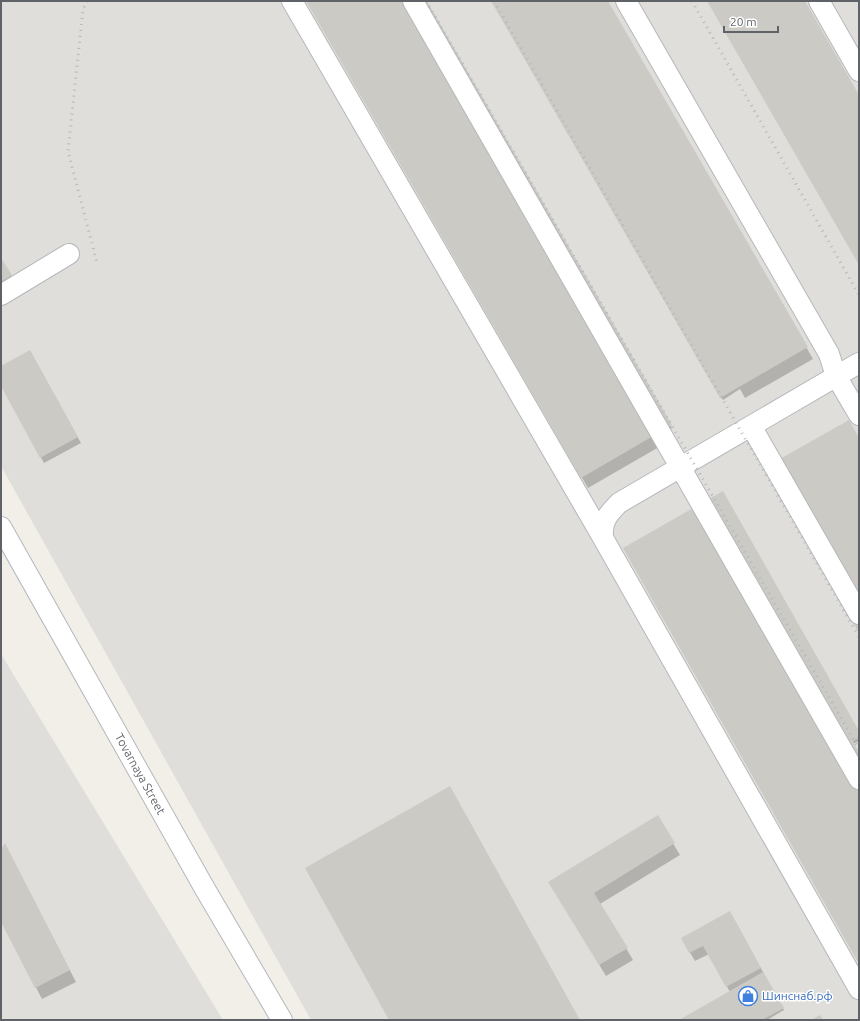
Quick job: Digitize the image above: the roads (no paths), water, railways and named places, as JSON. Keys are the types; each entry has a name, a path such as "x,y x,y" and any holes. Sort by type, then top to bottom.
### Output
{"street":[{"path":"292,1 603,538 859,989"},
{"path":"413,1 859,779"},
{"path":"626,1 829,354 836,376 859,415"},
{"path":"819,1 859,72"},
{"path":"1,295 69,254"},
{"path":"603,538 602,526 609,513 619,503 859,363"},
{"path":"751,426 859,614"},
{"name":"Tovarnaya Street","path":"1,527 205,889 282,1020"}],"railway":[{"path":"87,1 83,9 68,151 97,263"},
{"path":"426,1 859,749"},
{"path":"494,1 859,637"},
{"path":"692,1 859,295"}],"place":[{"name":"Шинснаб.рф","path":"748,996"}]}
